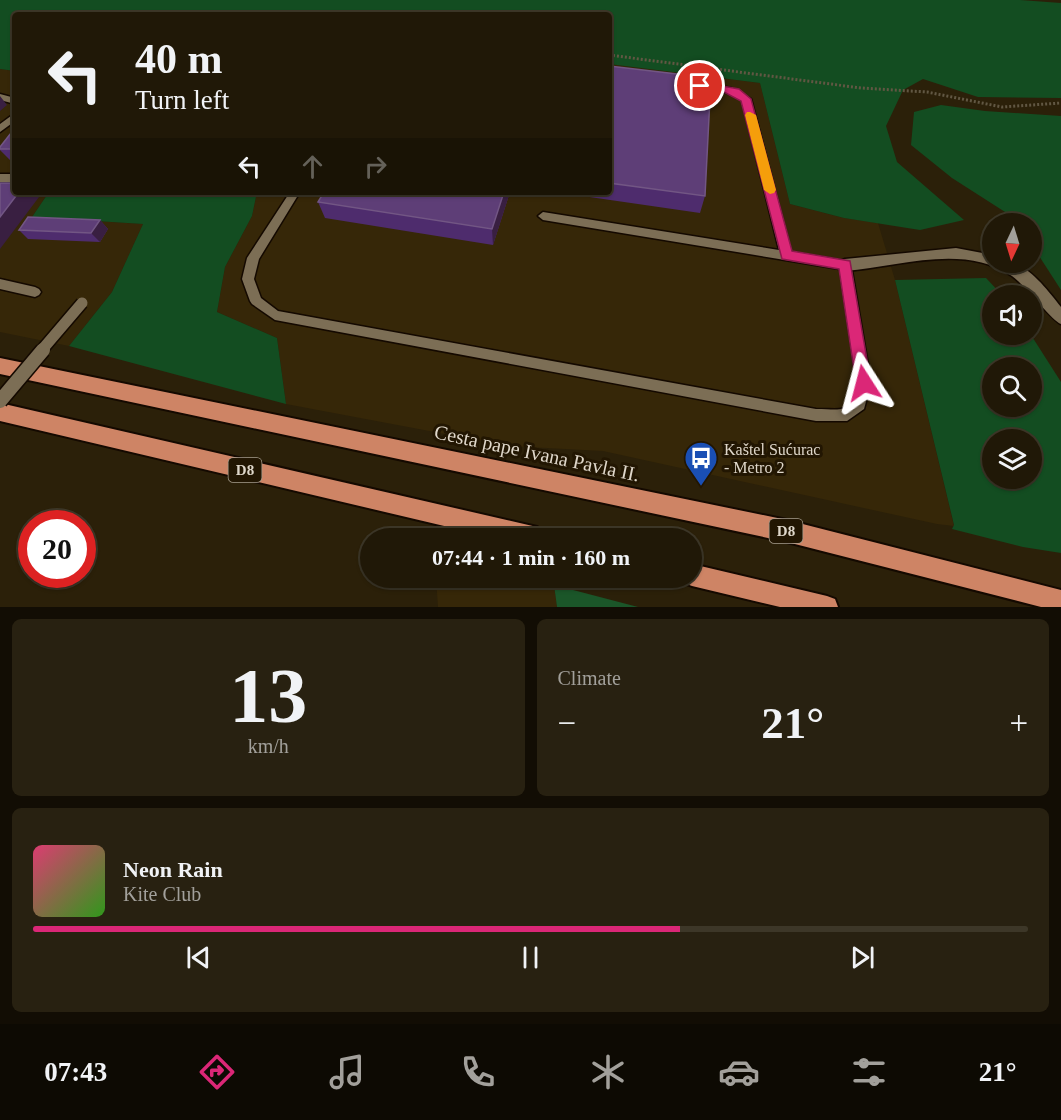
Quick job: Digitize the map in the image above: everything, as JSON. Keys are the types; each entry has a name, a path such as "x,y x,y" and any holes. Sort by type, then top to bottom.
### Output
{"highway":[{"name":"Cesta pape Ivana Pavla II.","path":"0,366 787,531 1061,601"},
{"name":"D8","path":"0,412 494,528"},
{"path":"702,577 827,607"}],"street":[{"path":"845,264 876,263 941,253 964,254 982,258"},
{"path":"1017,273 1038,290 1061,318"}],"lane":[{"path":"689,84 723,88 746,99 786,255"},
{"path":"0,129 12,119"},
{"path":"293,195 253,258 248,279 256,302 275,315 816,415 847,415 859,405 864,383 845,264 543,216"},
{"path":"0,284 35,292"},
{"path":"0,401 82,303"}],"path":[{"path":"612,55 861,87 927,92 1002,107 1061,103"}],"shaded area":[{"path":"612,64 760,83 790,204 844,218 878,223 895,280 954,526 603,451 509,446 286,404 277,338 217,312 225,267 252,216 256,195 612,195"},
{"path":"0,69 12,71 12,195 47,195 32,217 143,224 112,292 69,346 0,332"},
{"path":"437,588 554,588 557,607 438,607"}],"green space":[{"path":"0,0 1020,0 1061,3 1061,98 978,97 923,79 903,90 886,126 897,162 964,220 920,230 844,218 790,204 760,83 612,64 612,12 12,12 12,71 0,69"},
{"path":"941,105 985,111 1061,116 1061,290 1042,261 1042,213 1007,213 952,178 911,145 914,112"},
{"path":"47,195 256,195 252,216 225,267 217,312 277,338 286,404 69,346 112,292 143,224 32,217"},
{"path":"986,278 993,285 982,285 982,345 1037,345 1061,382 1061,553 1023,547 952,529 954,525 895,280"},
{"path":"554,588 565,588 638,607 557,607"}],"building":[{"path":"612,66 711,78 705,196 612,183"},
{"path":"12,132 12,149 0,149"},
{"path":"0,183 12,183 12,195 17,195 0,217"},
{"path":"322,195 503,195 492,229 318,202"},
{"path":"28,217 100,220 91,233 19,230"}],"slow traffic":[{"path":"750,115 770,190"}],"place":[{"name":"Kaštel Sućurac - Metro 2","path":"701,487"}],"route":[{"path":"700,86 723,88 746,99 786,255 845,264 864,383"}]}
